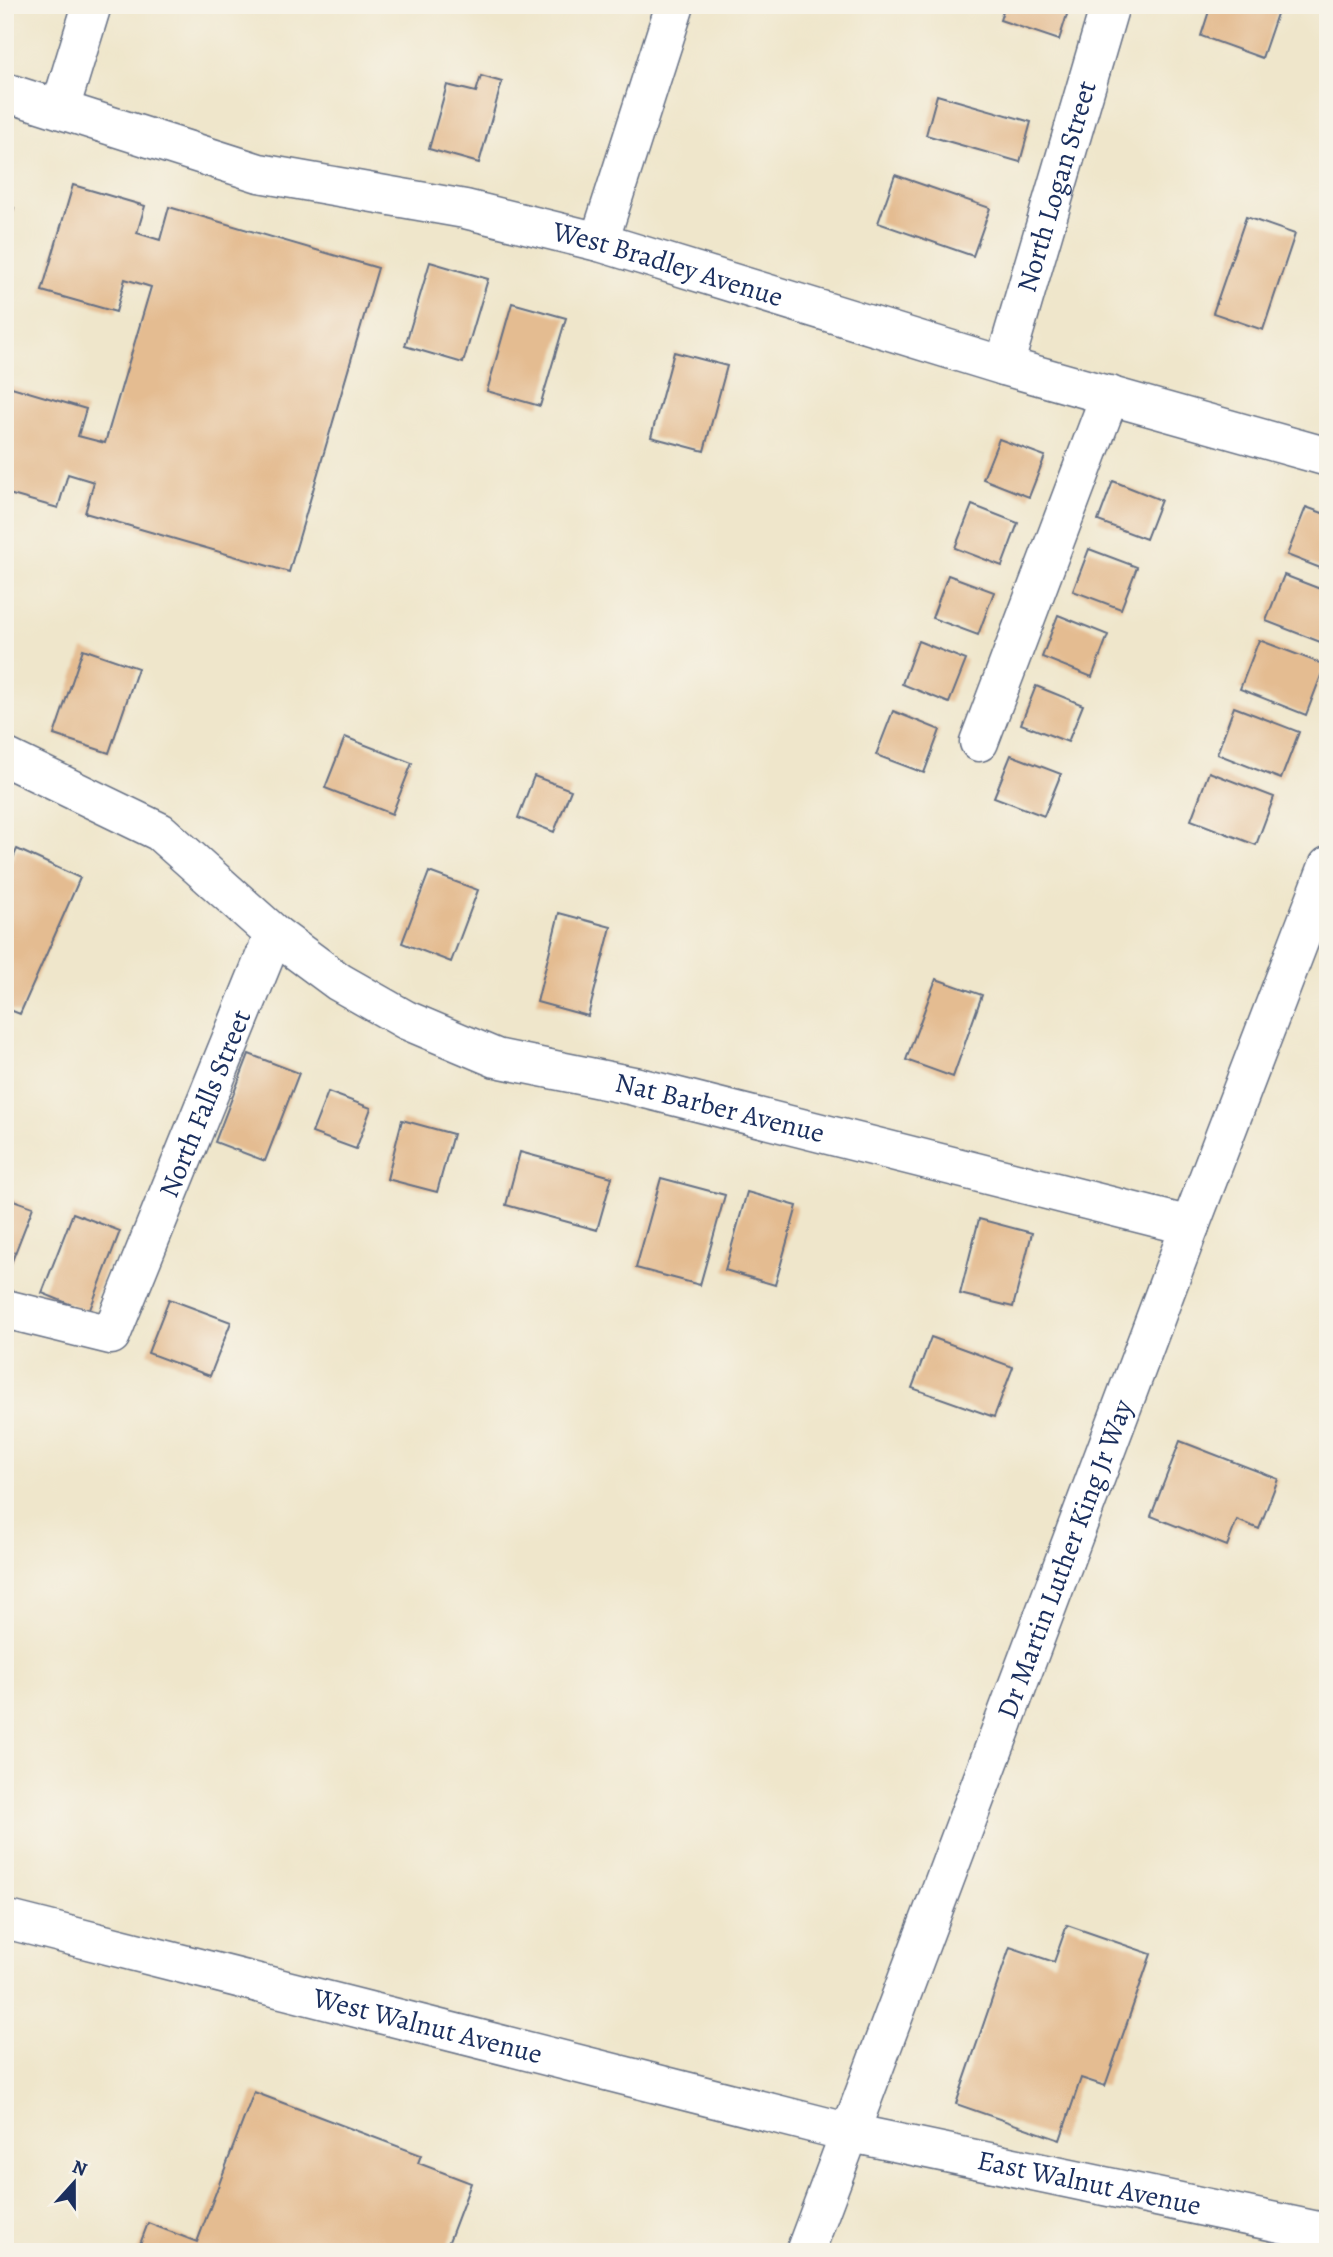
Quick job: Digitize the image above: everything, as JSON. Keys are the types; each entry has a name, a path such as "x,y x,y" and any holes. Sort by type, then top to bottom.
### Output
{"street":[{"path":"60,108 92,5"},
{"path":"599,242 675,5"},
{"name":"North Logan Street","path":"1004,366 1110,5"},
{"name":"West Bradley Avenue","path":"5,92 259,173 465,209 599,242 1004,366 1328,457"},
{"path":"979,742 1110,395"},
{"path":"5,757 160,832 274,934"},
{"name":"Dr Martin Luther King Jr Way","path":"805,2252 1328,866"},
{"name":"Nat Barber Avenue","path":"274,934 339,982 406,1020 496,1058 634,1086 1190,1226"},
{"name":"North Falls Street","path":"5,1309 111,1335 274,934"},
{"name":"West Walnut Avenue","path":"5,1919 851,2133"},
{"name":"East Walnut Avenue","path":"851,2133 1328,2233"}],"building":[{"path":"1005,5 1070,5 1059,40 1000,20"},
{"path":"1211,5 1280,5 1262,58 1201,36"},
{"path":"481,76 502,82 479,163 429,149 447,85 476,92"},
{"path":"937,95 1031,122 1020,162 926,135"},
{"path":"895,175 990,208 973,256 878,223"},
{"path":"73,185 145,206 137,233 160,240 169,207 378,268 289,572 85,513 94,482 68,474 58,508 5,493 5,385 86,409 78,436 105,443 151,287 125,279 116,312 42,291"},
{"path":"5,205 14,208 6,234 5,234"},
{"path":"1246,217 1295,234 1263,330 1213,313"},
{"path":"430,262 488,279 463,363 405,346"},
{"path":"512,303 566,318 540,406 487,391"},
{"path":"674,352 727,366 704,451 651,437"},
{"path":"999,439 1045,456 1029,497 983,479"},
{"path":"1113,481 1161,500 1146,539 1098,521"},
{"path":"972,505 1018,523 1002,566 955,548"},
{"path":"1306,507 1328,515 1328,571 1287,555"},
{"path":"1089,549 1137,567 1121,609 1073,591"},
{"path":"948,575 994,592 978,635 932,618"},
{"path":"1284,575 1328,592 1328,645 1266,621"},
{"path":"1058,615 1108,635 1092,677 1042,657"},
{"path":"1259,640 1325,665 1306,715 1240,689"},
{"path":"918,641 966,660 949,703 902,684"},
{"path":"83,649 138,668 109,753 54,735"},
{"path":"1036,686 1083,705 1068,742 1021,724"},
{"path":"1234,707 1299,732 1281,779 1217,754"},
{"path":"893,711 940,730 924,773 876,755"},
{"path":"345,737 412,763 392,814 325,788"},
{"path":"1011,755 1061,774 1044,816 994,797"},
{"path":"1209,772 1274,797 1256,845 1191,820"},
{"path":"534,776 571,790 554,832 518,818"},
{"path":"17,849 80,878 20,1014 5,1008 5,876"},
{"path":"429,872 478,890 451,962 402,943"},
{"path":"559,913 611,927 588,1016 537,1002"},
{"path":"936,979 982,995 953,1077 906,1060"},
{"path":"249,1054 299,1073 265,1161 215,1142"},
{"path":"328,1092 371,1108 356,1149 312,1133"},
{"path":"402,1120 453,1134 437,1192 387,1179"},
{"path":"520,1152 612,1177 597,1230 506,1205"},
{"path":"661,1178 725,1195 700,1285 636,1268"},
{"path":"747,1192 797,1206 775,1285 725,1270"},
{"path":"5,1197 33,1207 5,1279"},
{"path":"73,1213 120,1231 89,1312 42,1293"},
{"path":"979,1219 1032,1233 1013,1307 960,1294"},
{"path":"169,1299 231,1322 210,1376 148,1353"},
{"path":"931,1337 1013,1367 994,1417 912,1388"},
{"path":"1180,1441 1278,1479 1259,1529 1237,1520 1227,1546 1151,1516"},
{"path":"1067,1925 1151,1954 1105,2086 1081,2078 1060,2140 956,2104 1010,1947 1054,1962"},
{"path":"254,2092 421,2155 418,2163 471,2183 445,2252 137,2252 148,2223 197,2242"}]}
